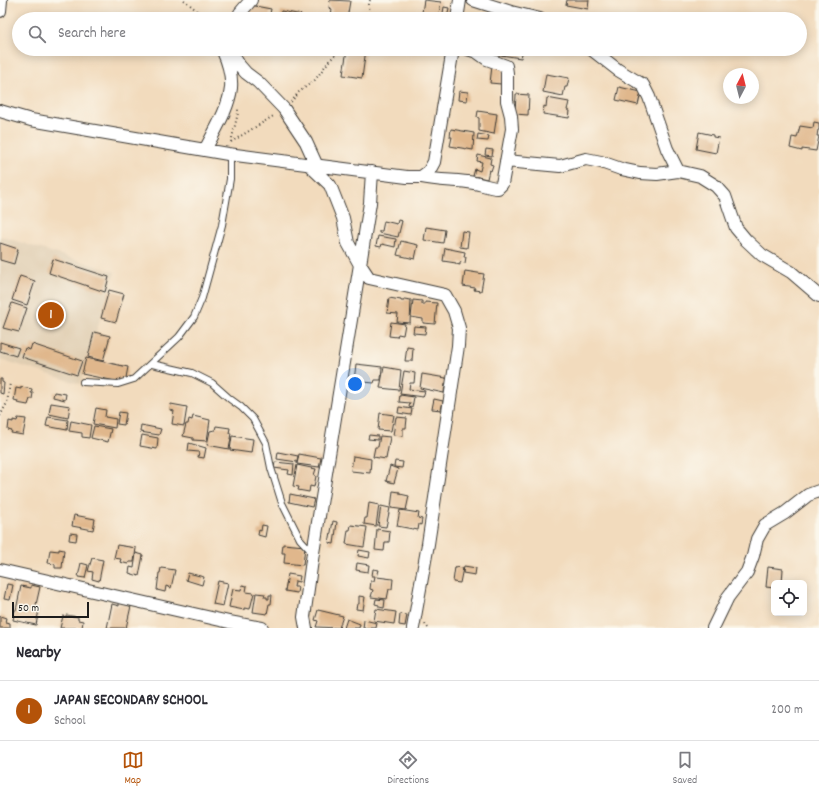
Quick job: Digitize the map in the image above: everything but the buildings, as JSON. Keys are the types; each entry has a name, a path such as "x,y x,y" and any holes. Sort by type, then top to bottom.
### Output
{"street":[{"path":"0,11 1,0"},
{"path":"241,12 251,0"},
{"path":"458,12 460,0"},
{"path":"473,0 513,12"},
{"path":"205,150 226,106 231,89 226,56"},
{"path":"232,56 246,73 258,82 284,109 306,142 312,165 330,185 343,218 348,243 369,278 445,295 454,311 459,328 456,370 413,628"},
{"path":"421,177 429,171 434,162 452,56"},
{"path":"0,111 31,120 230,154 407,177 421,177 436,180 475,183 498,188 502,184 512,129 511,116 507,101 507,73 506,66 483,56"},
{"path":"600,56 618,70 643,85 649,97 667,149 678,171"},
{"path":"506,161 560,166 586,159 640,173 657,174 678,171 700,176 716,186 725,196 736,228 746,240 762,255 791,272 819,296"},
{"path":"306,628 304,617 313,553 340,394 359,263 370,203 372,172"},
{"path":"713,628 728,597 747,572 757,539 765,525 785,513 808,495 819,491"},
{"path":"0,570 228,625 262,628"}],"lane":[{"path":"84,382 118,384 134,379 152,364 179,337 197,312 222,225 230,178 230,154"},
{"path":"152,364 192,373 212,383 230,400 241,407 253,420 266,443 271,468 282,504 300,539 313,553"}],"path":[{"path":"184,0 199,12"},
{"path":"370,0 370,12"},
{"path":"0,416 7,403 10,383"}],"shaded area":[{"path":"0,236 115,272 80,384 0,359"}],"place":[{"name":"JAPAN SECONDARY SCHOOL","path":"51,315"}]}
